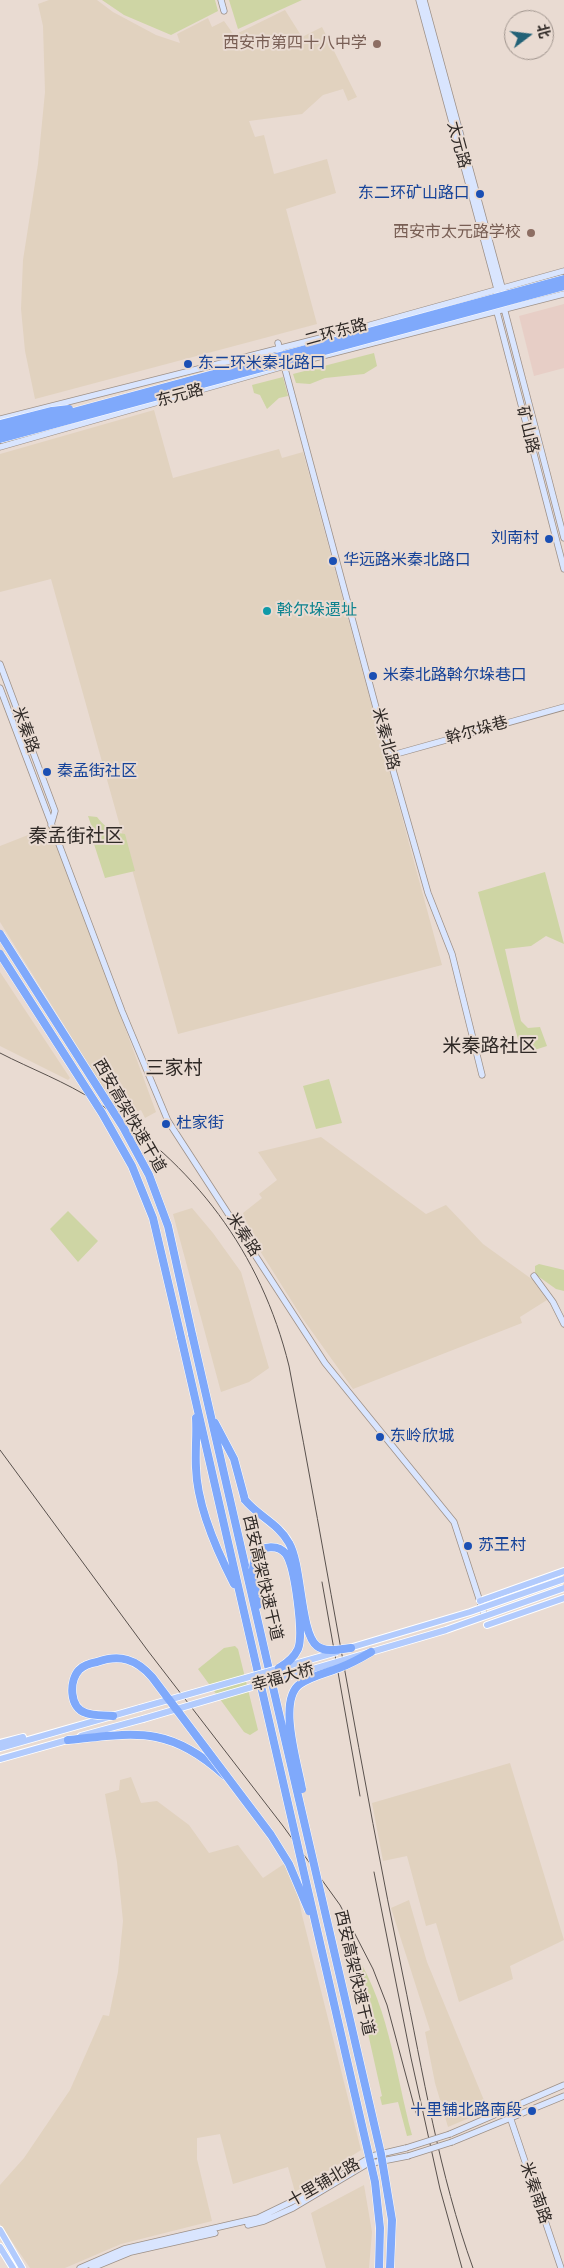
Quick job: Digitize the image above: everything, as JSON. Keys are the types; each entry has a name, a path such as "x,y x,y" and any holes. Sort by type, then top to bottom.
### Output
{"highway":[{"name":"二环东路","path":"0,439 98,408 564,279"},
{"name":"二环东路","path":"0,432 564,286"},
{"path":"0,424 52,411 98,408"},
{"path":"0,443 45,431 98,408"},
{"name":"西安高架快速干道","path":"0,934 123,1126 149,1175 168,1226 387,2187 392,2229 390,2268"},
{"name":"西安高架快速干道","path":"0,954 102,1113 132,1166 153,1218 326,1965 377,2195 380,2228 379,2268"},
{"path":"195,1399 196,1470 199,1488 210,1535 239,1594"},
{"path":"211,1416 234,1460 246,1500 277,1526 290,1545 309,1629 315,1644 328,1650 351,1648"},
{"path":"264,1652 253,1569 255,1554 267,1547 283,1551 290,1564 300,1624 300,1640 294,1657 279,1668"},
{"path":"314,1862 290,1728 289,1704 295,1688 302,1683 342,1667 371,1652"},
{"path":"113,1716 88,1714 79,1708 72,1694 76,1674 82,1667 102,1660 117,1658 132,1660 152,1677 271,1835 289,1864 307,1905 326,1965"},
{"path":"68,1740 132,1734 161,1737 195,1751 235,1786"}],"main road":[{"path":"480,1601 564,1571"},
{"name":"幸福大桥","path":"0,1748 351,1648 470,1612 564,1579"},
{"name":"幸福大桥","path":"0,1759 371,1652 472,1621 564,1588"},
{"path":"487,1626 564,1598"},
{"path":"0,1743 57,1732"},
{"path":"0,1763 18,1754"},
{"path":"0,2230 21,2268"},
{"path":"0,2238 21,2268"},
{"path":"0,2247 13,2268"},
{"path":"0,2256 8,2268"}],"street":[{"path":"221,0 224,11"},
{"name":"太元路","path":"419,0 500,289"},
{"name":"太元路","path":"424,0 500,289"},
{"name":"东元路","path":"0,419 500,289 564,270"},
{"name":"矿山路","path":"500,289 564,538"},
{"name":"矿山路","path":"500,289 497,312 564,569"},
{"name":"东元路","path":"0,447 284,366 564,294"},
{"name":"米秦北路","path":"279,346 389,756 428,893 452,954 482,1075"},
{"name":"米秦路","path":"0,664 55,811 52,825"},
{"name":"米秦路","path":"0,688 122,1011 168,1121 325,1363 454,1522 484,1614"},
{"name":"幹尔垛巷","path":"389,756 564,707"},
{"path":"34,780 42,777"},
{"path":"534,1276 553,1302 564,1324"},
{"name":"十里铺北路","path":"80,2268 124,2249 258,2218 317,2190 372,2156 406,2148 450,2134 564,2085"},
{"name":"十里铺北路","path":"92,2268 130,2252 264,2221 313,2197 367,2164 408,2156 452,2142 564,2096"},
{"name":"米秦南路","path":"510,2117 561,2268"}],"shaded area":[{"path":"49,0 97,0 113,12 156,35 180,43 177,34 208,18 212,27 224,21 234,35 285,10 302,37 322,27 357,97 348,101 343,89 323,95 302,114 249,121 255,137 264,135 274,174 327,159 336,193 286,209 317,324 35,399 25,351 21,309 23,260 38,164 45,92 43,26 38,4"},
{"path":"564,304 564,368 534,376 519,316"},
{"path":"154,410 173,478 279,449 282,458 303,452 442,965 178,1034 51,579 0,592 0,454"},
{"path":"51,826 156,1112 145,1118 141,1110 125,1115 115,1107 0,922 0,846"},
{"path":"0,972 70,1078 68,1080 0,1046"},
{"path":"321,1137 426,1214 446,1205 483,1244 533,1280 547,1300 520,1317 522,1323 353,1389 303,1319 250,1235 243,1213 262,1198 259,1194 277,1180 258,1152"},
{"path":"192,1208 241,1272 269,1368 249,1382 221,1392 173,1214"},
{"path":"510,1763 564,1940 510,1966 513,1979 459,2002 436,1923 426,1926 407,1856 383,1861 372,1803"},
{"path":"131,1777 141,1803 157,1801 189,1825 209,1853 238,1845 263,1878 287,1862 293,1870 302,1915 361,2150 295,2192 288,2167 233,2184 220,2134 197,2138 197,2159 212,2221 121,2244 65,2268 30,2268 0,2224 0,2185 24,2158 70,2090 103,2015 109,2016 118,1972 123,1921 117,1862 105,1794 119,1790 120,1780"},
{"path":"409,1900 427,1962 488,2110 448,2127 435,2083 425,2032 430,2030 391,1908"},
{"path":"364,2185 372,2232 369,2268 326,2268 311,2213"}],"green space":[{"path":"102,0 215,0 218,11 171,35 124,15"},
{"path":"229,0 302,0 238,29"},
{"path":"374,353 377,366 364,374 325,378 310,384 296,383 293,374"},
{"path":"283,377 288,396 279,398 267,409 260,395 254,393 252,385"},
{"path":"88,816 97,817 109,828 125,834 135,871 105,878 93,841 96,839"},
{"path":"545,872 564,944 546,936 531,946 505,949 521,1021 528,1028 540,1027 547,1046 522,1054 478,892"},
{"path":"329,1079 342,1123 316,1129 303,1086"},
{"path":"68,1211 98,1241 78,1262 50,1229"},
{"path":"539,1264 564,1270 564,1291 556,1289 535,1274 535,1266"},
{"path":"235,1646 238,1649 258,1730 250,1735 244,1732 198,1669 224,1648"},
{"path":"348,1944 362,1964 381,2010 389,2035 412,2135 407,2136 398,2102 382,2105 380,2097 382,2096"}],"railway":[{"path":"0,1053 95,1101 131,1126 193,1182 219,1214 241,1249 261,1285 277,1324 289,1366 373,1824 425,2086 441,2160 473,2268"},
{"path":"0,1450 148,1651 283,1826 340,1905 373,1969 387,2005 416,2113"},
{"path":"322,1582 360,1796"},
{"path":"374,1872 411,2058 440,2189 462,2268"}],"place":[{"name":"西安市第四十八中学","path":"377,44"},
{"name":"东二环矿山路口","path":"480,194"},
{"name":"西安市太元路学校","path":"531,233"},
{"name":"东二环米秦北路口","path":"188,364"},
{"name":"刘南村","path":"549,539"},
{"name":"华远路米秦北路口","path":"333,561"},
{"name":"斡尔垛遗址","path":"267,611"},
{"name":"米秦北路斡尔垛巷口","path":"373,676"},
{"name":"秦孟街社区","path":"47,772"},
{"name":"杜家街","path":"166,1124"},
{"name":"东岭欣城","path":"380,1437"},
{"name":"苏王村","path":"468,1546"},
{"name":"十里铺北路南段","path":"532,2111"}],"district":[{"name":"秦孟街社区","path":"76,837"},
{"name":"米秦路社区","path":"490,1047"},
{"name":"三家村","path":"174,1069"}]}
